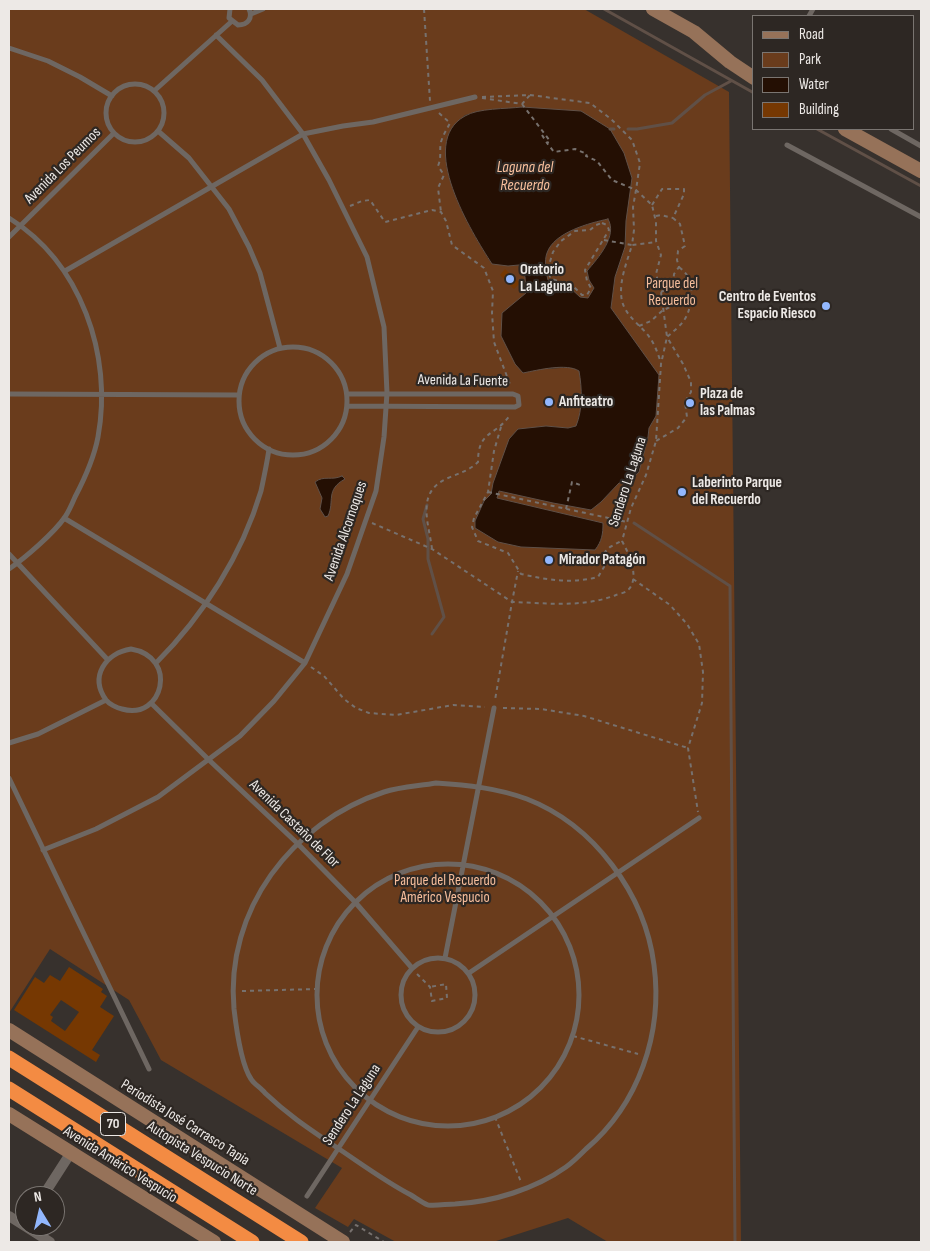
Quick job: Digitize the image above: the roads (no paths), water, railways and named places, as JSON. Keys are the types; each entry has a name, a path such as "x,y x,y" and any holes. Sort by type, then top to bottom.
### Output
{"highway":[{"name":"Autopista Vespucio Norte","path":"9,1058 301,1242"},
{"name":"70","path":"9,1088 252,1242"}],"main road":[{"path":"653,9 694,32 730,62 752,77"},
{"path":"847,130 921,171"},
{"name":"Periodista José Carrasco Tapia","path":"9,1030 343,1242"},
{"name":"Avenida Américo Vespucio","path":"9,1114 70,1154 214,1242"}],"street":[{"path":"49,1186 70,1154"}],"lane":[{"path":"230,9 228,15 231,22 238,26 245,24 250,18 250,12 263,9"},
{"path":"154,91 231,22"},
{"name":"Avenida Alcornoques","path":"43,850 96,829 158,797 240,736 274,701 305,663 347,574 376,491 384,437 387,393 384,328 367,257 329,180 303,134 262,80 216,35"},
{"path":"9,48 48,61 112,96"},
{"path":"132,84 142,85 154,91 162,102 164,112 158,131 144,140 134,142 125,140 114,133 106,114 107,106 116,91 132,84"},
{"path":"65,271 303,134 373,122 475,97"},
{"path":"893,130 921,146"},
{"path":"158,131 189,158 229,209 260,273 280,348"},
{"name":"Avenida Los Peumos","path":"9,237 114,133"},
{"path":"787,145 921,217"},
{"path":"9,218 21,225 47,250 65,271 79,296 92,328 100,362 103,396 96,446 85,478 64,518 18,563 9,569"},
{"path":"296,346 312,349 326,357 338,369 348,394 349,406 336,434 322,447 304,454 285,456 270,450 256,440 245,427 240,412 239,395 243,379 252,365 264,354 280,348 296,346"},
{"path":"9,394 103,396 239,395"},
{"name":"Avenida La Fuente","path":"348,394 513,394 518,396 519,400 518,405 515,407 349,406"},
{"path":"156,663 176,644 206,604 230,562 248,527 261,491 270,450"},
{"path":"64,518 305,663"},
{"path":"9,554 107,659"},
{"path":"131,649 141,651 156,663 162,682 159,692 151,703 137,710 127,710 117,708 106,700 100,687 100,678 107,659 121,650 131,649"},
{"path":"9,743 38,734 106,700"},
{"name":"Avenida Castaño de Flor","path":"151,703 297,842 356,902 412,968"},
{"path":"445,958 494,708"},
{"path":"9,778 150,1069"},
{"path":"436,783 479,786 528,800 565,820 598,848 618,873 641,913 652,948 656,984 655,1020 647,1056 629,1099 601,1136 566,1167 524,1190 477,1203 428,1204 394,1186 286,1113 250,1078 236,1035 232,992 237,950 250,911 270,874 297,842 338,812 385,791 436,783"},
{"path":"469,973 699,818"},
{"path":"464,864 499,874 522,886 554,916 575,959 580,998 573,1036 556,1071 529,1098 495,1117 466,1125 436,1125 406,1119 368,1104 332,1056 320,1024 316,989 320,965 328,942 340,920 356,902 375,886 398,874 422,866 464,864"},
{"path":"433,958 445,958 455,962 469,973 475,987 476,1000 472,1012 465,1022 455,1029 443,1033 430,1032 418,1027 410,1020 403,1011 400,1000 401,988 412,968 422,961 433,958"},
{"name":"Sendero La Laguna","path":"307,1196 418,1027"}],"water":[{"name":"Laguna del Recuerdo","path":"522,107 581,111 610,129 624,153 632,178 626,221 625,247 615,277 611,308 659,375 656,416 649,428 639,472 631,479 619,483 591,510 499,491 497,498 603,523 602,537 595,550 521,547 498,542 475,528 475,521 484,501 491,494 493,483 509,439 518,429 546,426 568,428 576,426 581,406 579,371 560,367 523,373 515,364 501,336 502,313 526,293 525,277 519,265 492,264 472,232 462,211 447,167 446,146 451,129 465,116 485,110","holes":["608,219 610,226 609,239 605,247 587,271 589,280 594,288 588,298 580,297 567,285 548,280 546,256 557,239 583,226"]},
{"path":"342,476 345,479 335,487 330,511 328,516 325,517 320,509 322,498 315,482"}],"waterway":[{"path":"604,9 752,92"},
{"path":"628,129 672,123 705,95 731,81"},
{"path":"819,130 921,186"},
{"path":"427,505 423,519 428,539 428,559 444,617 432,634"},
{"path":"634,523 730,586 735,1242"}],"place":[{"name":"Oratorio La Laguna","path":"510,279"},
{"name":"Centro de Eventos Espacio Riesco","path":"826,306"},
{"name":"Anfiteatro","path":"549,402"},
{"name":"Plaza de las Palmas","path":"690,403"},
{"name":"Laberinto Parque del Recuerdo","path":"682,492"},
{"name":"Mirador Patagón","path":"549,560"}],"park label":[{"name":"Parque del Recuerdo","path":"672,292"},
{"name":"Parque del Recuerdo Américo Vespucio","path":"445,890"}]}
